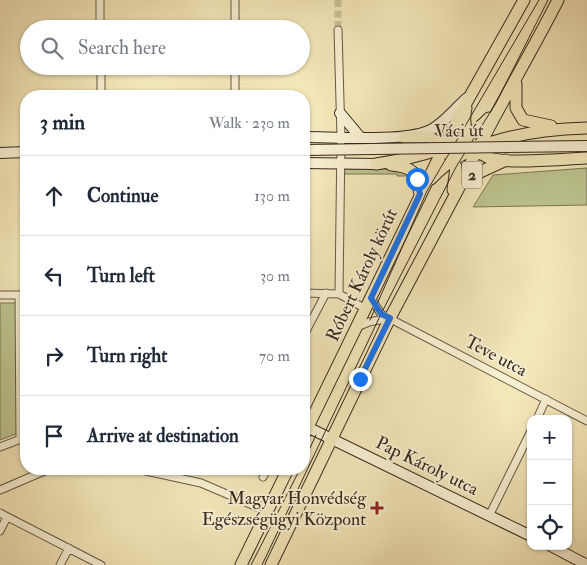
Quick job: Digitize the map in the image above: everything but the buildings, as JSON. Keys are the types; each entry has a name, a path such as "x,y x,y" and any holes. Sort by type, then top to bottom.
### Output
{"main road":[{"name":"Róbert Károly körút","path":"310,423 469,95 524,0"},
{"path":"463,180 476,150 517,80 558,0"},
{"path":"517,80 516,108 523,120 565,128"},
{"path":"376,164 399,160 444,147 468,137 489,118 517,80"},
{"name":"Váci út","path":"310,137 404,136 434,128 469,95"},
{"path":"469,95 465,116 468,137 476,150 488,158 506,160 587,158"},
{"path":"340,113 360,136"},
{"path":"540,159 528,153 526,146 530,138 565,128"},
{"path":"476,150 526,133 565,128 587,128"},
{"path":"271,565 390,318 449,204 456,178 454,160 444,147 430,137 404,136"},
{"name":"Váci út","path":"310,150 587,146"},
{"name":"2","path":"420,194 432,177 454,160 476,150"},
{"path":"0,153 20,152"},
{"name":"2","path":"449,204 463,180 506,160"},
{"path":"310,163 407,166 417,179 420,194"},
{"name":"Pap Károly utca","path":"310,432 332,438 527,534"},
{"path":"241,565 285,475"},
{"path":"559,550 587,565"}],"street":[{"path":"100,0 100,20"},
{"path":"235,0 235,20"},
{"path":"338,30 341,136 339,163 339,294"},
{"path":"101,75 101,90"},
{"path":"235,75 235,90"},
{"path":"324,137 331,150 325,163"},
{"path":"310,323 326,292"},
{"path":"310,293 339,294 369,304"},
{"path":"0,295 20,295"},
{"name":"Teve utca","path":"369,304 381,314 587,421"},
{"path":"356,327 369,322 390,318"},
{"path":"539,415 546,399"},
{"path":"0,447 20,439"},
{"path":"490,514 527,439"},
{"path":"0,490 35,475"},
{"path":"164,475 200,483 257,507 270,504"},
{"path":"0,513 101,565"},
{"path":"0,531 7,517"},
{"path":"60,565 69,548"}],"green space":[{"path":"587,168 587,205 473,207 493,175"},
{"path":"344,169 408,169 408,176 397,176 397,174 344,174"},
{"path":"0,303 16,303 18,433 0,440"}],"tunnel":[{"path":"338,0 338,30"}],"tram line":[{"path":"370,320 427,191 539,0"},
{"path":"310,464 381,314 456,167 496,103 548,0"},
{"path":"310,448 316,435"},
{"path":"251,565 297,475"},
{"path":"262,565 305,475"}],"place":[{"name":"Magyar Honvédség Egészségügyi Központ","path":"377,508"}],"route":[{"path":"360,379 390,318 381,314 371,298 420,194 417,179"}]}
